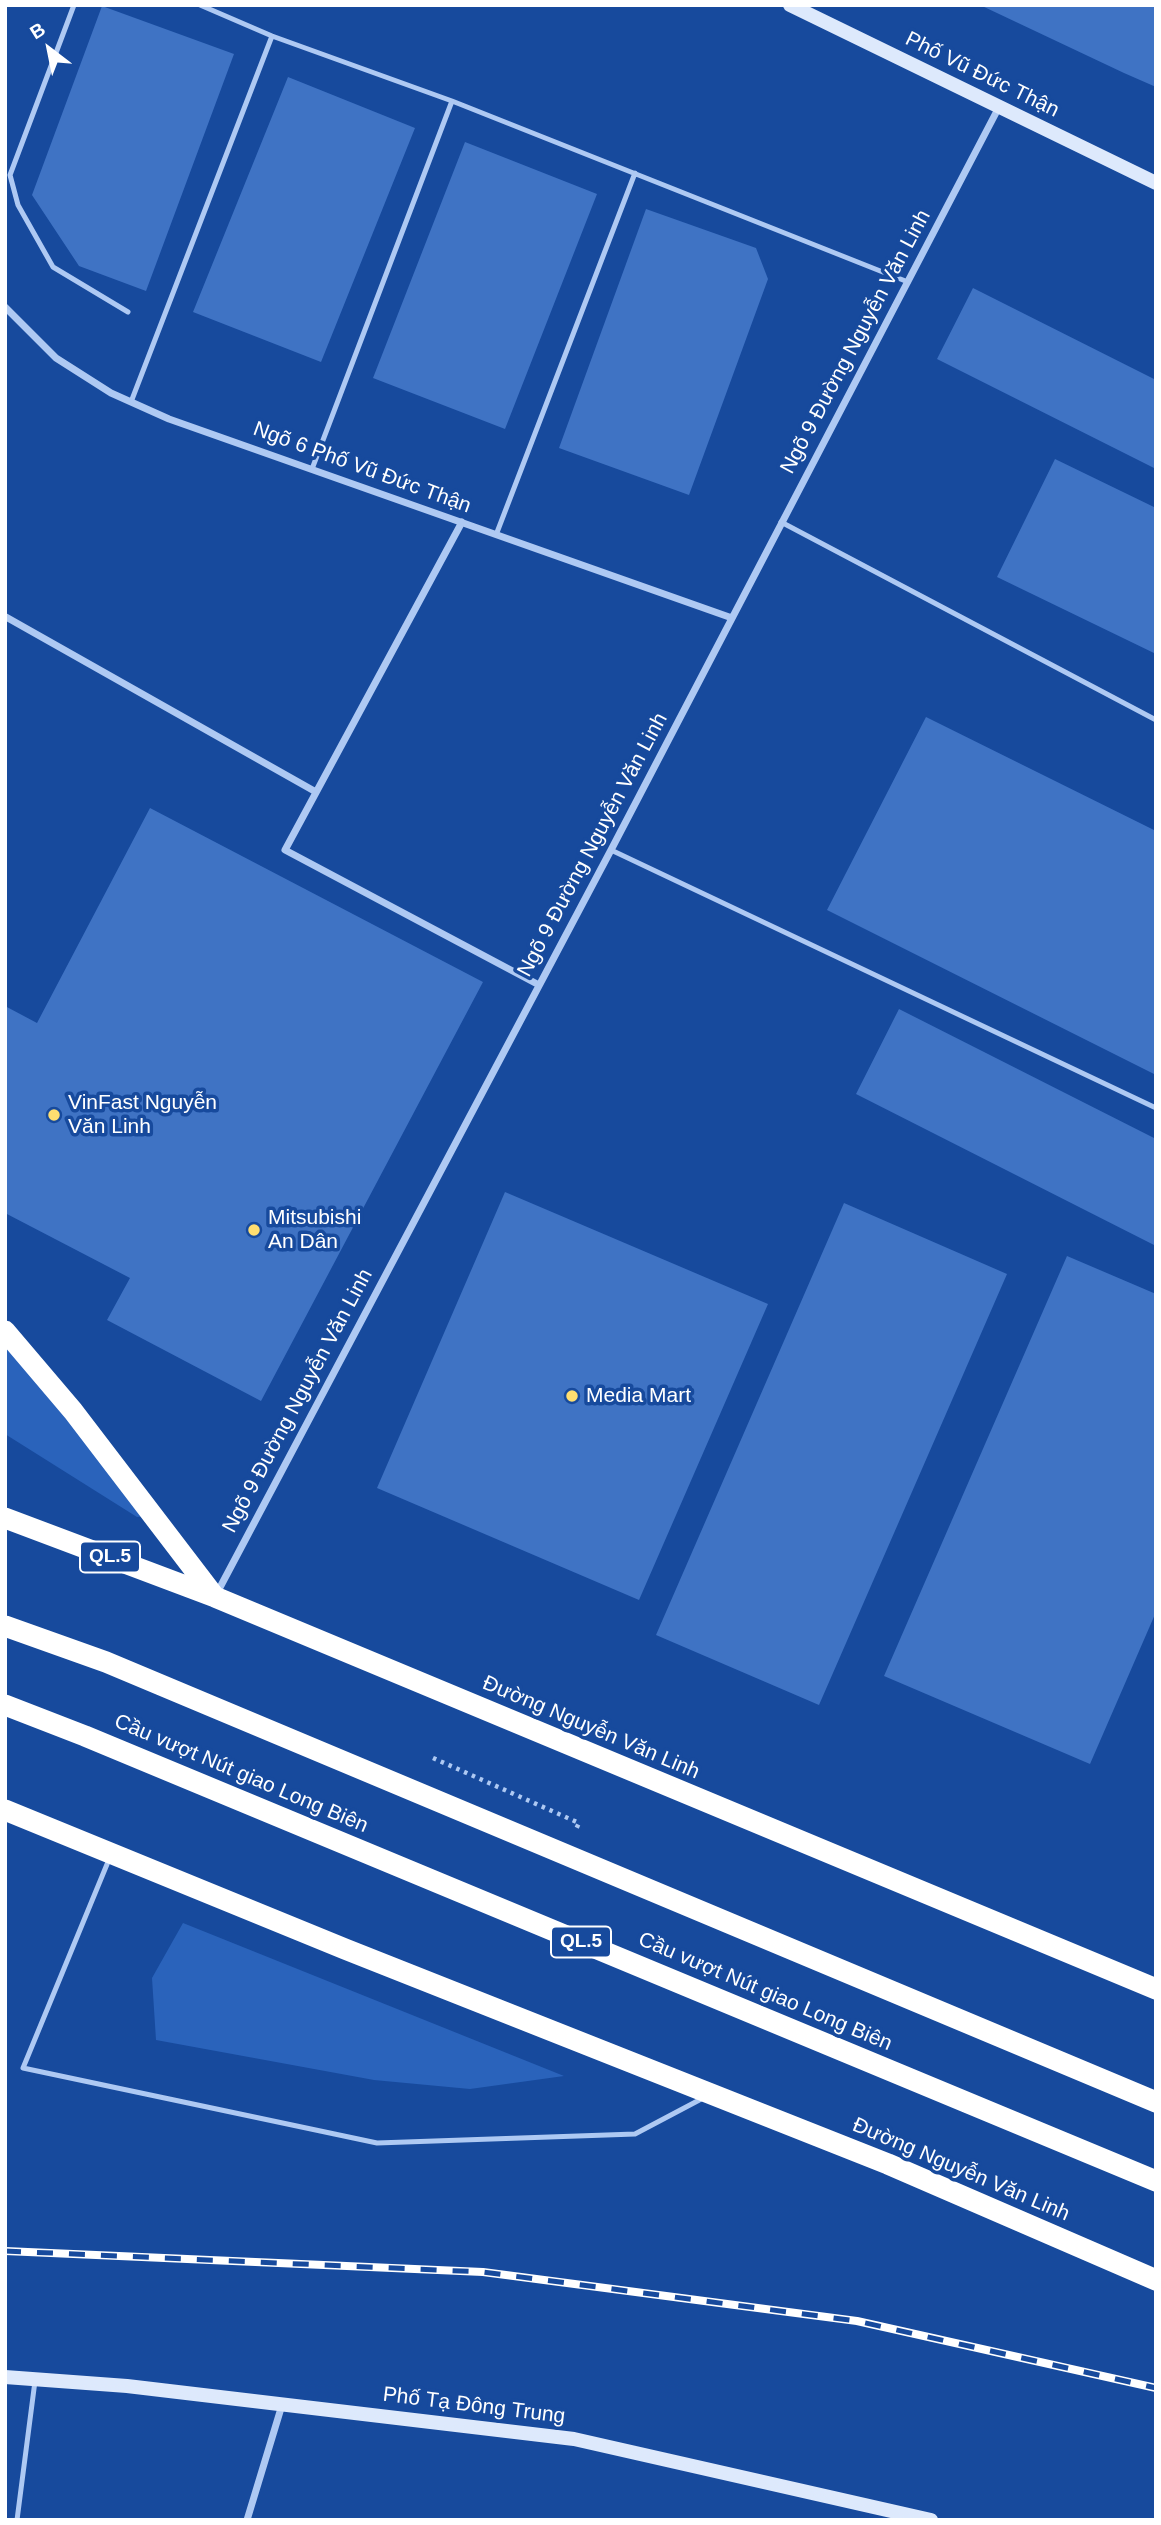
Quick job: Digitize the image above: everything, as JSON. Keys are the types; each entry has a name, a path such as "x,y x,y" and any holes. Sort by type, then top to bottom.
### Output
{"highway":[{"path":"5,1331 73,1411 215,1597"},
{"name":"Đường Nguyễn Văn Linh","path":"5,1518 215,1597 1156,1989"},
{"path":"5,1530 40,1531"},
{"path":"5,1626 106,1662 1156,2102"},
{"name":"Cầu vượt Nút giao Long Biên","path":"5,1705 98,1741 1156,2182"},
{"name":"Đường Nguyễn Văn Linh","path":"5,1810 888,2164 1156,2280"}],"street":[{"name":"Phố Vũ Đức Thận","path":"790,5 1156,183"},
{"name":"Ngõ 9 Đường Nguyễn Văn Linh","path":"215,1597 611,850 999,107"},
{"name":"Ngõ 6 Phố Vũ Đức Thận","path":"5,307 56,358 111,393 169,419 732,618"},
{"path":"461,522 285,850 539,985"},
{"path":"6,617 316,792"},
{"name":"Phố Tạ Đông Trung","path":"5,2377 127,2386 575,2439 931,2520"},
{"path":"247,2520 282,2404"}],"lane":[{"path":"74,5 10,174 18,205 53,267 128,312"},
{"path":"200,5 272,36 452,101 908,282"},
{"path":"131,402 272,36"},
{"path":"312,469 452,101"},
{"path":"496,535 635,173"},
{"path":"781,522 1156,720"},
{"path":"611,850 1156,1108"},
{"path":"111,1854 23,2068 377,2143 635,2134 711,2094"},
{"path":"17,2520 36,2379"}],"path":[{"path":"433,1758 579,1823 574,1835"}],"shaded area":[{"path":"5,1337 146,1516 137,1517 5,1434"},
{"path":"183,1923 564,2076 470,2089 374,2080 156,2040 152,1978"}],"building":[{"path":"980,5 1156,5 1156,87 1124,73"},
{"path":"102,6 234,54 146,291 79,266 32,195"},
{"path":"288,77 415,128 321,362 193,312"},
{"path":"465,142 597,194 505,429 373,378"},
{"path":"646,209 756,248 768,279 689,495 559,448"},
{"path":"973,288 1156,380 1156,469 937,359"},
{"path":"1055,459 1156,508 1156,654 997,577"},
{"path":"926,717 1156,831 1156,1075 827,910"},
{"path":"150,808 483,982 261,1401 107,1320 130,1278 5,1213 5,1006 37,1023"},
{"path":"899,1009 1156,1139 1156,1246 856,1094"},
{"name":"Media Mart","path":"505,1192 768,1304 639,1600 377,1488"},
{"path":"844,1203 1007,1274 819,1705 656,1635"},
{"path":"1067,1256 1156,1294 1156,1612 1090,1764 884,1676"}],"railway":[{"path":"5,2251 483,2272 857,2321 1156,2388"}],"place":[{"name":"VinFast Nguyễn Văn Linh","path":"54,1115"},
{"name":"Mitsubishi An Dân","path":"254,1230"},
{"name":"Media Mart","path":"572,1396"}]}
